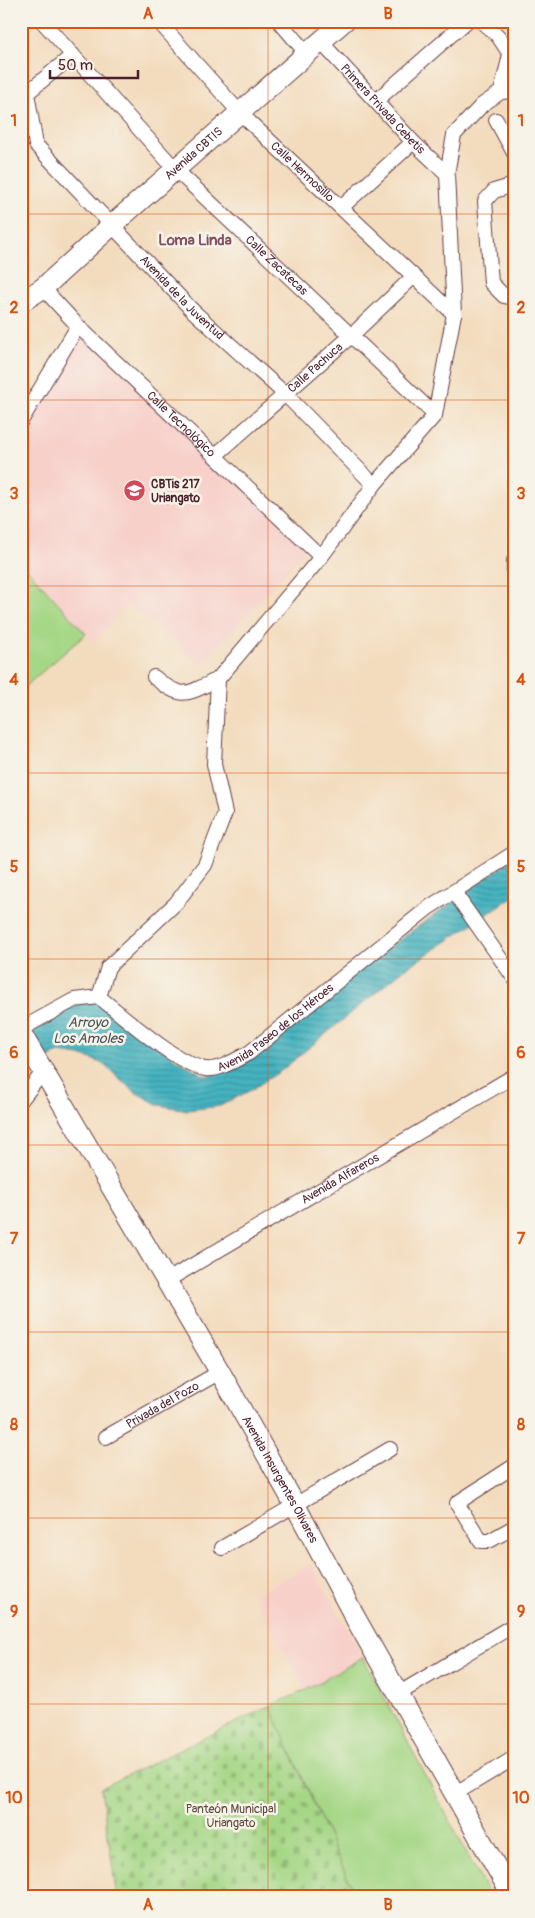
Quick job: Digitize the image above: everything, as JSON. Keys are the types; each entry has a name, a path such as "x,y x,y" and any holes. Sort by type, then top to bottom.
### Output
{"street":[{"name":"Calle Zacatecas","path":"42,21 176,170 435,415"},
{"name":"Calle Hermosillo","path":"158,21 240,113 454,314"},
{"name":"Primera Privada Cebetis","path":"279,21 378,100 413,142 447,174"},
{"name":"Avenida CBTIS","path":"21,302 43,288 344,21"},
{"path":"378,100 467,21"},
{"path":"154,677 171,691 182,694 218,679 321,557 374,485 435,415 454,314 447,174 454,135 482,105 507,91 512,57 498,36 481,21"},
{"path":"24,92 73,55"},
{"name":"Avenida de la Juventud","path":"24,92 36,145 193,311 284,394 374,485"},
{"path":"496,120 514,152"},
{"path":"342,207 413,142"},
{"path":"514,185 494,191 485,201 491,283 504,296 514,298"},
{"name":"Calle Pachuca","path":"216,455 351,336 413,277"},
{"name":"Calle Tecnológico","path":"43,288 78,326 216,455 321,557"},
{"path":"21,421 78,326"},
{"path":"514,561 514,571"},
{"path":"22,1032 74,1000 99,998 108,968 176,903 205,865 225,813 214,764 218,679"},
{"name":"Avenida Paseo de los Héroes","path":"99,998 175,1055 207,1069 226,1064 248,1053 428,908 455,894 514,852"},
{"path":"455,894 514,978"},
{"name":"Avenida Insurgentes Olivares","path":"22,1032 220,1372 513,1897"},
{"path":"21,1100 42,1069"},
{"name":"Avenida Alfareros","path":"166,1281 514,1076"},
{"name":"Privada del Pozo","path":"106,1437 220,1372"},
{"path":"222,1548 390,1449"},
{"path":"514,1466 457,1503 481,1541 489,1541 514,1527"},
{"path":"398,1694 514,1625"},
{"path":"456,1793 514,1758"}],"shaded area":[{"name":"CBTis 217 Uriangato","path":"80,331 308,547 202,665 128,604 94,642 21,562 21,435"},
{"path":"311,1564 363,1657 306,1690 254,1596"}],"green space":[{"path":"21,562 86,634 21,690"},
{"path":"363,1657 490,1897 356,1897 270,1706 306,1690"},
{"name":"Panteón Municipal Uriangato","path":"270,1706 356,1897 117,1897 101,1788"}],"water":[{"name":"Arroyo Los Amoles","path":"514,858 514,896 402,971 282,1070 251,1090 220,1106 188,1110 159,1105 135,1092 103,1064 87,1057 59,1053 45,1059 21,1089 21,1043 46,1020 74,1004 98,1003 173,1057 205,1076 227,1071 374,958"}],"place":[{"name":"CBTis 217 Uriangato","path":"135,491"}],"district":[{"name":"Loma Linda","path":"195,240"}]}
